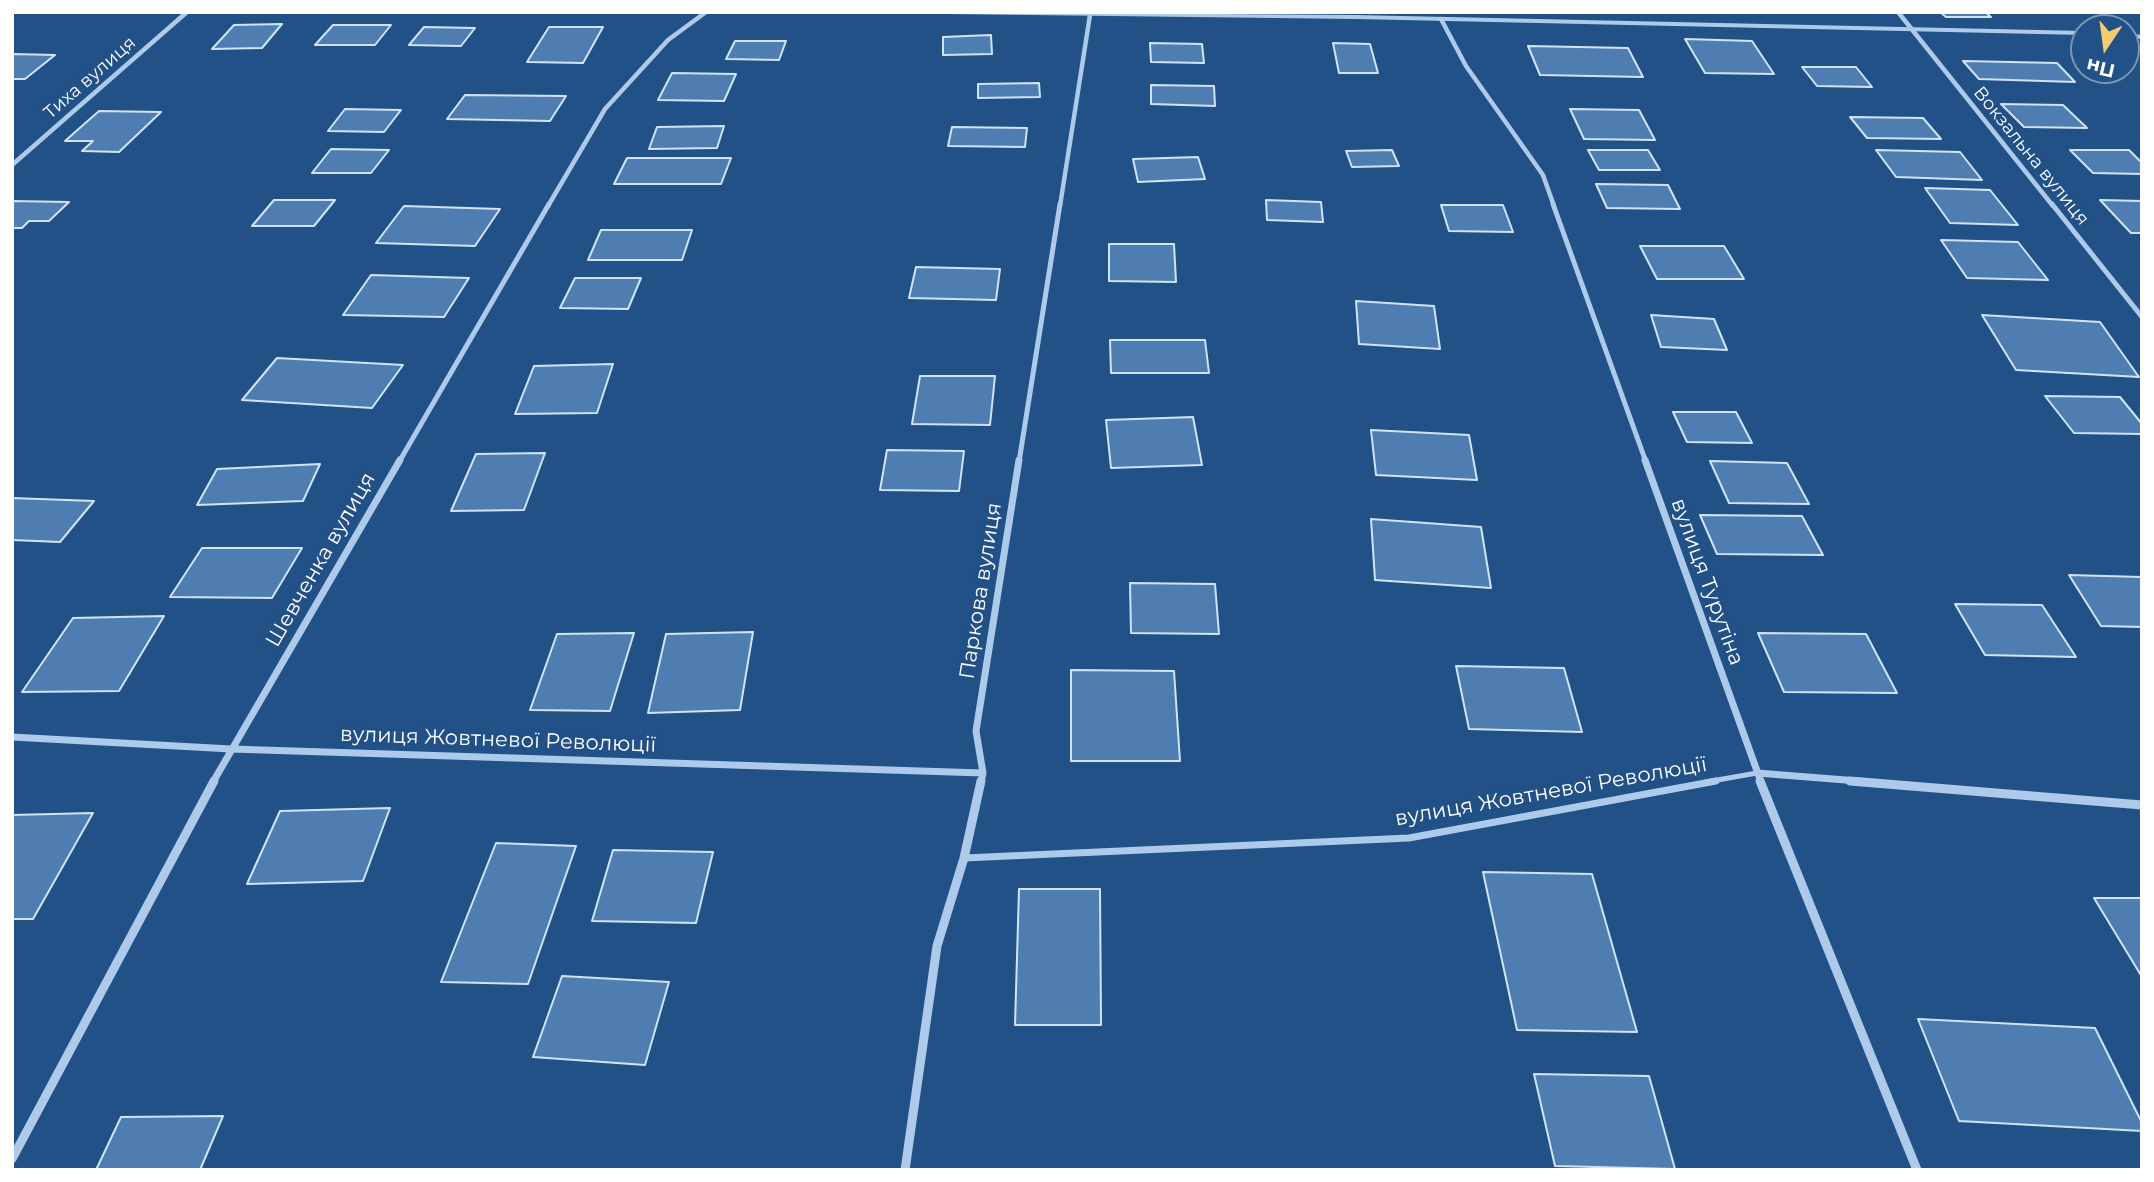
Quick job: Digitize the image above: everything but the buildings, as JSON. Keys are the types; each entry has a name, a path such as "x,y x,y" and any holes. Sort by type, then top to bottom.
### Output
{"street":[{"name":"Тиха вулиця","path":"12,164 187,12"},
{"name":"Шевченка вулиця","path":"12,1159 230,749 605,110 668,40 706,12"},
{"path":"948,12 2070,33"},
{"name":"Вокзальна вулиця","path":"1898,12 2142,317"},
{"name":"Паркова вулиця","path":"905,1170 937,946 964,858 983,773 976,731 1090,15"},
{"name":"вулиця Турутіна","path":"1441,19 1466,66 1543,175 1757,773 1917,1170"},
{"name":"вулиця Жовтневої Революції","path":"12,737 230,749 983,773"},
{"name":"вулиця Жовтневої Революції","path":"1757,773 2142,805"}],"lane":[{"name":"вулиця Жовтневої Революції","path":"964,858 1409,838 1757,773"}]}
